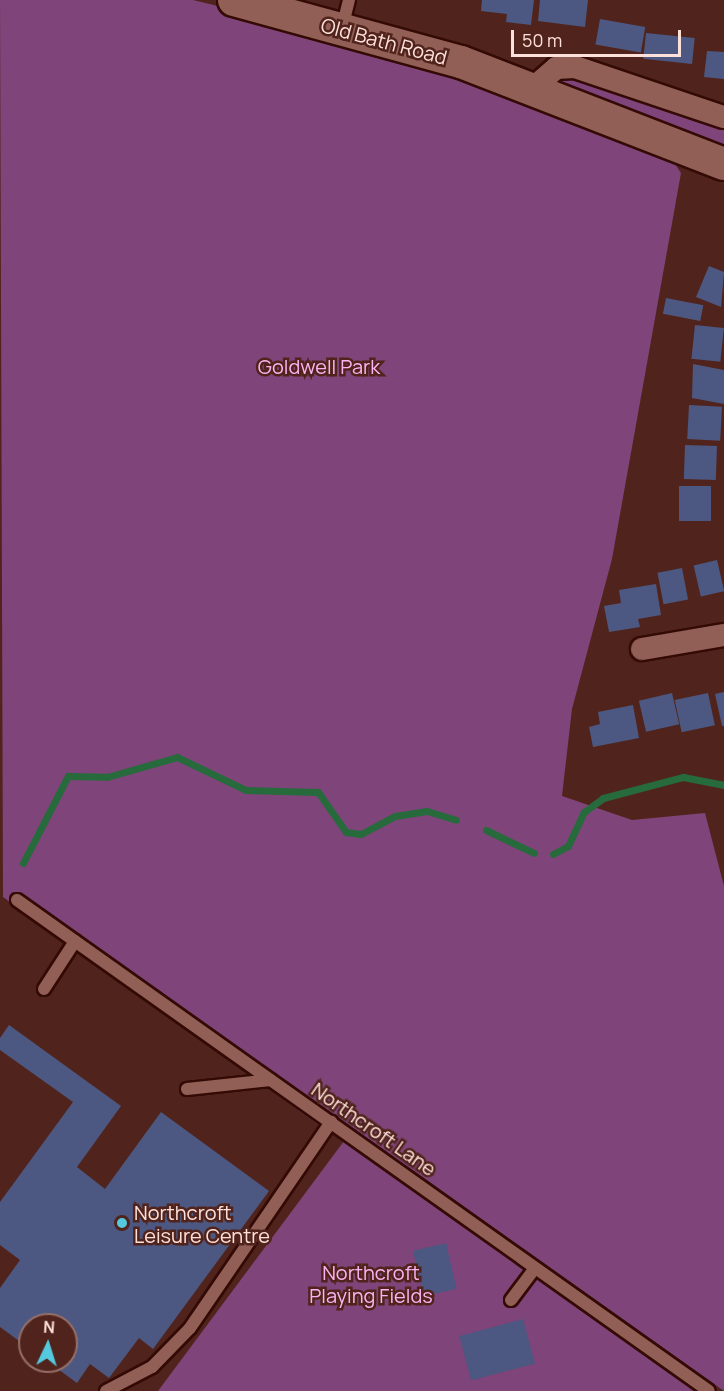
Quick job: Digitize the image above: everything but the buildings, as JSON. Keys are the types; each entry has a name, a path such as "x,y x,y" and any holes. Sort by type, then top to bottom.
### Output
{"street":[{"name":"Old Bath Road","path":"235,0 345,14 724,164"},
{"path":"532,89 556,68 575,67 724,117"},
{"path":"642,649 714,645"}],"lane":[{"name":"Northcroft Lane","path":"17,900 330,1122 532,1270 709,1391"},
{"path":"44,989 75,941"},
{"path":"187,1089 271,1080"},
{"path":"106,1391 152,1367 190,1328 330,1122"},
{"path":"511,1300 532,1270"}],"green space":[{"name":"Goldwell Park","path":"0,0 193,0 230,9 458,73 671,158 681,173 612,559 572,709 562,796 632,820 705,813 724,886 724,1391 414,1171 328,1123 324,1129 3,897"},
{"path":"556,68 724,117 724,165 534,89"},
{"name":"Northcroft Playing Fields","path":"347,1137 700,1391 158,1391"}],"waterway":[{"path":"23,863 68,776 107,777 177,757 246,790 318,792 346,832 361,834 395,816 427,811 456,820"},
{"path":"553,854 568,846 584,812 603,798 683,777 724,785"},
{"path":"486,830 534,853"}],"place":[{"name":"Northcroft Leisure Centre","path":"122,1223"}]}
